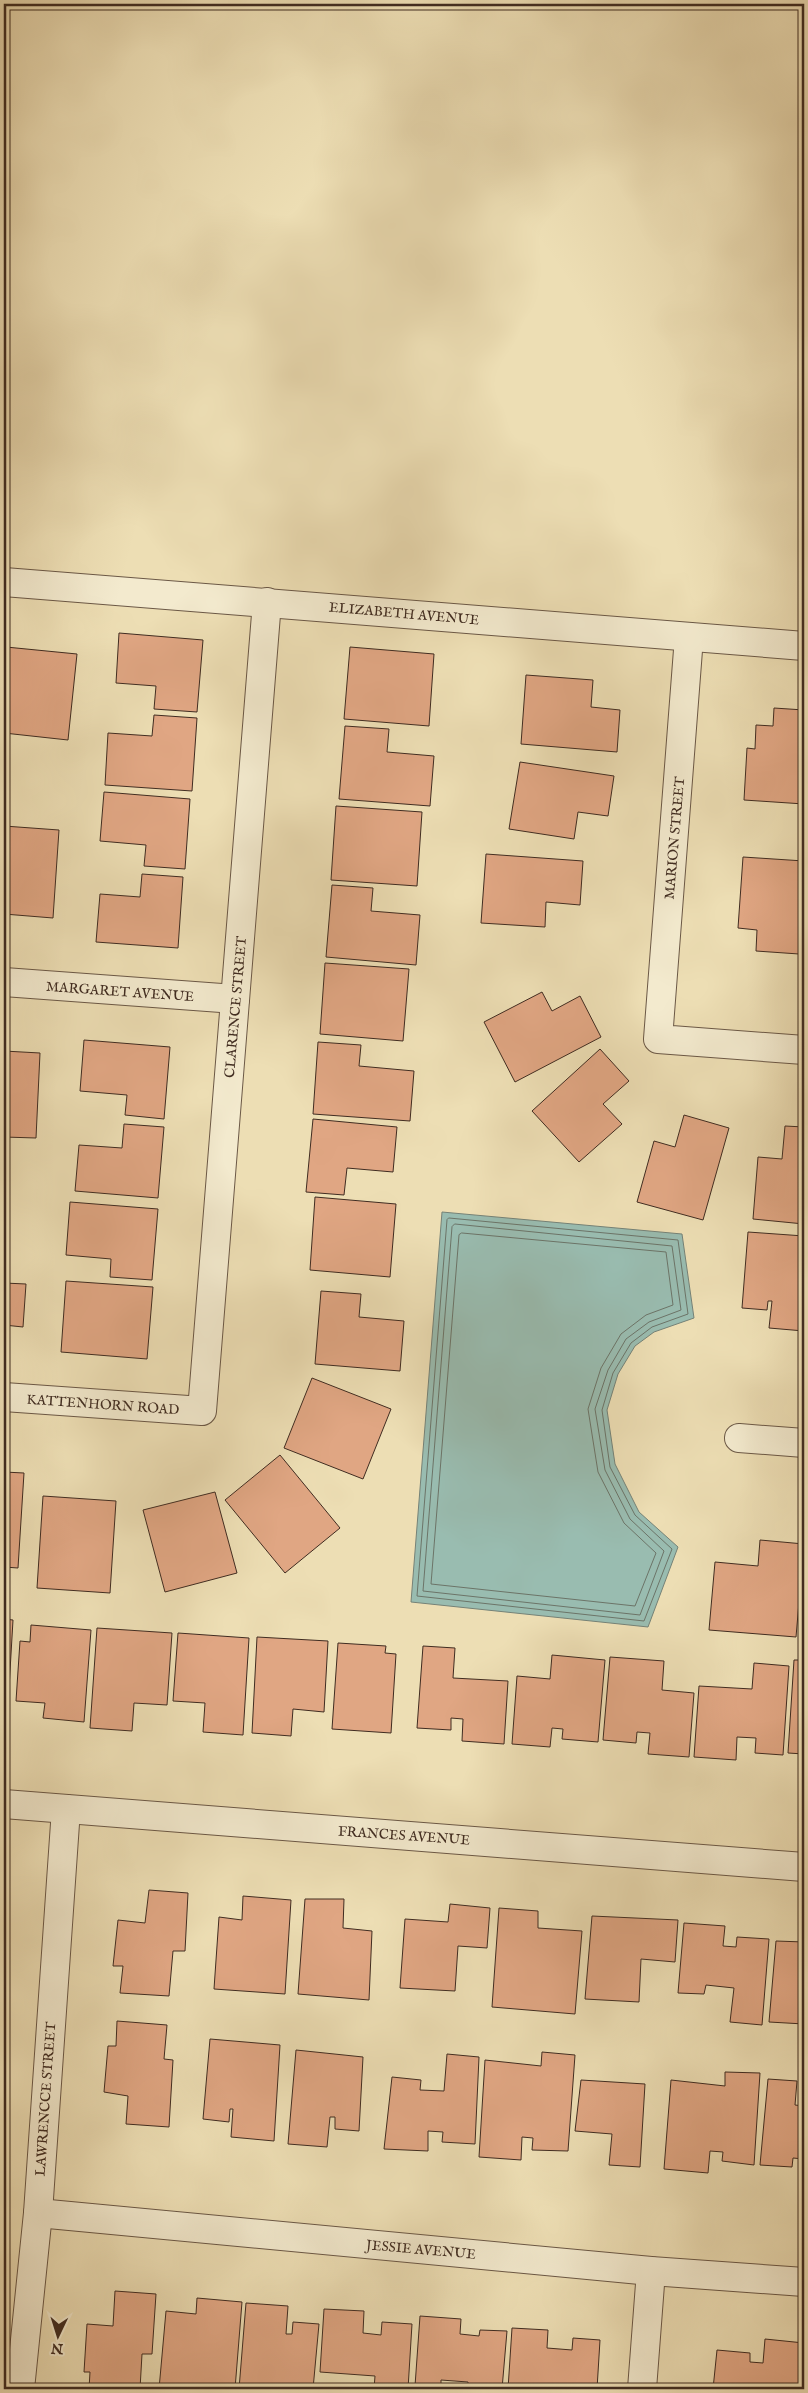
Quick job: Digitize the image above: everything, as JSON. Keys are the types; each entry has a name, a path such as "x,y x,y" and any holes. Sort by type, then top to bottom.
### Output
{"street":[{"name":"ELIZABETH AVENUE","path":"4,582 804,646"},
{"name":"CLARENCE STREET","path":"202,1411 266,602"},
{"name":"MARION STREET","path":"689,637 658,1039 804,1050"},
{"name":"MARGARET AVENUE","path":"4,982 236,999"},
{"name":"KATTENHORN ROAD","path":"4,1396 202,1411"},
{"path":"739,1438 804,1443"},
{"name":"FRANCES AVENUE","path":"4,1804 804,1867"},
{"name":"LAWRENCCE STREET","path":"20,2389 38,2213 66,1809"},
{"name":"JESSIE AVENUE","path":"38,2213 651,2271 804,2282"},
{"path":"642,2389 651,2271"}],"water":[{"path":"442,1212 682,1234 694,1318 654,1332 635,1346 618,1374 607,1410 615,1464 639,1512 678,1547 648,1627 411,1602"}],"building":[{"path":"119,633 203,640 197,712 154,709 156,686 116,683"},
{"path":"6,647 77,654 68,740 4,733"},
{"path":"350,647 434,654 429,726 344,719"},
{"path":"526,675 593,680 591,707 620,710 617,752 521,744"},
{"path":"774,708 804,710 804,804 744,800 747,748 755,749 756,725 773,726"},
{"path":"154,715 197,718 192,791 105,785 108,733 152,736"},
{"path":"345,726 389,729 387,752 434,756 430,806 339,799"},
{"path":"520,762 614,776 608,816 578,812 574,839 509,829"},
{"path":"104,792 190,799 185,869 144,866 146,845 100,841"},
{"path":"336,806 422,812 417,886 331,880"},
{"path":"4,826 59,830 53,918 4,914"},
{"path":"486,854 583,861 580,905 546,902 545,927 481,923"},
{"path":"743,857 804,861 799,954 756,951 757,930 738,928"},
{"path":"142,874 183,877 178,948 96,942 100,894 140,897"},
{"path":"332,885 373,888 371,911 420,915 416,965 326,957"},
{"path":"325,963 409,969 403,1041 320,1034"},
{"path":"542,992 552,1011 580,996 601,1037 515,1082 484,1022"},
{"path":"84,1040 170,1047 164,1119 125,1115 127,1095 80,1091"},
{"path":"318,1042 361,1045 359,1066 414,1071 410,1121 313,1114"},
{"path":"600,1049 629,1081 603,1104 622,1124 579,1162 532,1111"},
{"path":"4,1051 40,1053 36,1138 4,1137"},
{"path":"684,1115 729,1128 703,1220 637,1202 654,1141 675,1147"},
{"path":"313,1119 397,1127 393,1172 347,1168 344,1195 306,1192"},
{"path":"124,1124 164,1127 158,1198 75,1191 79,1145 122,1148"},
{"path":"785,1126 804,1127 804,1224 753,1219 758,1157 782,1159"},
{"path":"315,1197 396,1204 390,1277 310,1270"},
{"path":"70,1202 158,1209 152,1280 110,1277 111,1259 66,1255"},
{"path":"748,1232 804,1236 804,1331 769,1328 772,1301 768,1301 767,1310 742,1308"},
{"path":"66,1281 153,1287 147,1359 61,1352"},
{"path":"4,1283 26,1284 23,1327 4,1325"},
{"path":"321,1291 361,1294 359,1317 404,1321 400,1371 315,1364"},
{"path":"312,1378 391,1409 363,1479 284,1448"},
{"path":"280,1455 340,1528 285,1573 225,1500"},
{"path":"4,1472 24,1473 18,1568 4,1567"},
{"path":"215,1492 237,1573 165,1592 143,1510"},
{"path":"43,1496 116,1501 110,1593 37,1588"},
{"path":"760,1540 804,1544 796,1637 709,1630 715,1562 758,1566"},
{"path":"4,1619 13,1620 9,1688 4,1688"},
{"path":"31,1625 91,1630 84,1722 43,1718 45,1703 16,1701 20,1641 30,1642"},
{"path":"97,1628 172,1633 167,1705 134,1703 132,1731 90,1728"},
{"path":"178,1633 249,1638 243,1735 203,1732 205,1703 173,1701"},
{"path":"257,1637 328,1641 324,1712 293,1709 291,1736 252,1733"},
{"path":"338,1643 386,1646 385,1653 396,1654 391,1733 332,1729"},
{"path":"423,1646 455,1648 453,1678 508,1681 504,1744 462,1741 463,1719 451,1718 451,1730 417,1728"},
{"path":"552,1655 605,1660 598,1742 562,1739 563,1729 552,1728 550,1747 512,1744 517,1676 550,1679"},
{"path":"610,1657 664,1661 662,1690 694,1693 689,1757 648,1754 650,1733 637,1732 636,1743 603,1740"},
{"path":"794,1660 804,1660 804,1754 788,1753"},
{"path":"754,1663 789,1666 783,1755 755,1753 756,1738 737,1737 736,1760 694,1757 699,1686 752,1689"},
{"path":"149,1890 188,1893 185,1951 173,1951 169,1996 120,1993 123,1966 113,1966 118,1920 145,1923"},
{"path":"243,1896 291,1900 285,1994 214,1989 219,1917 242,1920"},
{"path":"305,1899 344,1899 343,1928 372,1931 369,2000 298,1994"},
{"path":"450,1904 490,1908 487,1948 458,1946 455,1991 400,1988 405,1919 448,1922"},
{"path":"499,1908 538,1911 538,1928 582,1931 575,2014 492,2007"},
{"path":"592,1916 678,1920 675,1962 641,1959 639,2002 585,1999"},
{"path":"684,1923 725,1926 723,1946 736,1947 737,1937 769,1939 762,2025 730,2022 734,1988 706,1985 704,1994 678,1993"},
{"path":"776,1941 804,1942 804,2024 769,2022"},
{"path":"117,2021 167,2025 164,2059 173,2060 169,2127 126,2124 128,2096 104,2092 108,2046 116,2046"},
{"path":"210,2039 280,2045 274,2141 231,2137 233,2109 230,2109 229,2122 203,2119"},
{"path":"296,2050 363,2057 359,2131 335,2129 335,2117 330,2117 327,2147 288,2144"},
{"path":"542,2052 575,2055 568,2151 532,2150 533,2138 522,2137 521,2160 479,2157 485,2060 541,2066"},
{"path":"447,2054 479,2057 475,2144 442,2142 443,2132 428,2131 428,2151 384,2149 392,2077 421,2080 420,2090 444,2091"},
{"path":"725,2072 760,2073 754,2165 722,2161 723,2152 710,2151 708,2173 664,2169 671,2080 725,2086"},
{"path":"768,2079 797,2081 795,2105 804,2106 804,2159 793,2158 792,2167 760,2165"},
{"path":"581,2080 645,2084 640,2167 609,2165 612,2134 575,2131"},
{"path":"115,2291 156,2294 152,2354 142,2354 140,2389 89,2389 90,2372 84,2372 87,2324 113,2326"},
{"path":"197,2298 242,2302 235,2389 159,2389 166,2311 196,2314"},
{"path":"246,2303 288,2306 286,2334 292,2334 293,2322 319,2324 313,2389 239,2389"},
{"path":"324,2309 364,2311 363,2333 381,2335 382,2322 412,2324 408,2389 374,2389 375,2376 320,2372"},
{"path":"420,2316 461,2319 460,2334 479,2336 480,2330 507,2331 502,2389 468,2389 468,2382 441,2380 441,2388 415,2386"},
{"path":"512,2328 548,2330 547,2348 572,2350 573,2338 600,2340 597,2389 534,2387 534,2389 508,2389"},
{"path":"765,2339 804,2343 802,2389 713,2389 717,2350 750,2353 750,2362 763,2363"}]}
